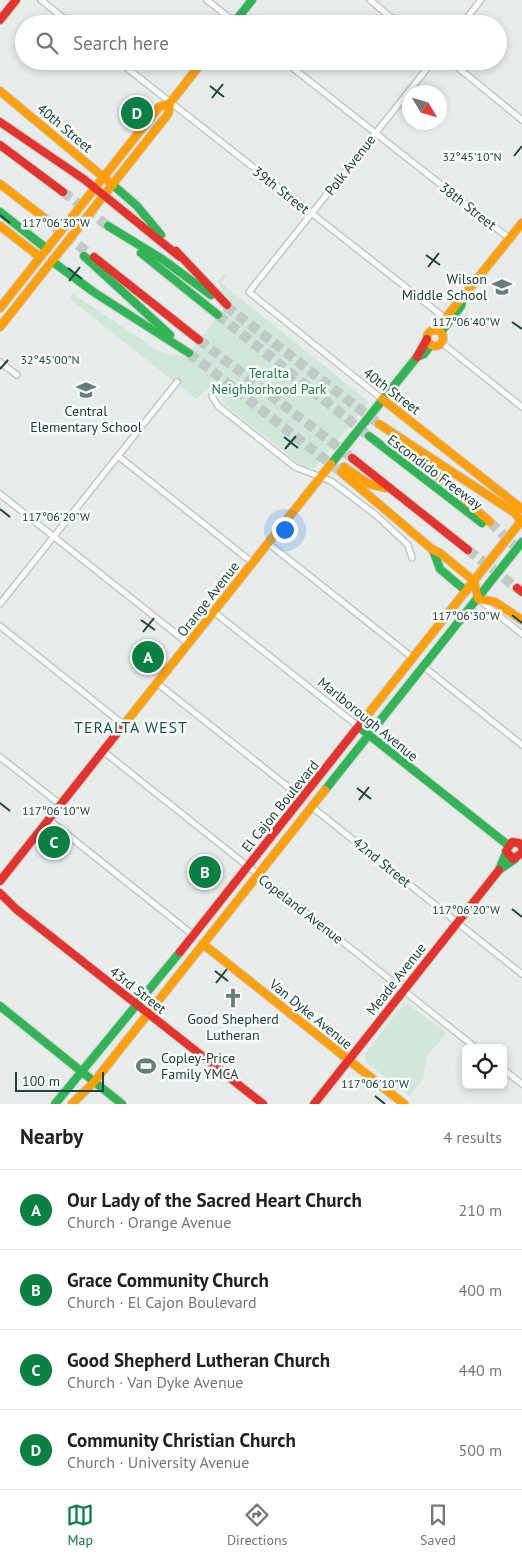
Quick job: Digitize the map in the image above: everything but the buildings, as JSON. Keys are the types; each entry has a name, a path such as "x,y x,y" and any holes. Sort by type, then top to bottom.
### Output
{"main road":[{"path":"0,20 16,0"},
{"path":"241,15 252,0"},
{"path":"0,327 113,186 168,114 170,103 197,70"},
{"name":"40th Street","path":"0,91 137,206 180,256"},
{"path":"0,308 160,107 170,103"},
{"path":"0,122 95,189 180,256 226,305 162,259 108,226 218,316"},
{"path":"0,145 63,192"},
{"path":"0,184 43,217"},
{"path":"0,212 47,249 53,262 96,293 189,353 85,254 199,340"},
{"path":"438,331 443,337 442,343 436,346 429,342 430,332 438,331 461,306 463,299 522,224"},
{"path":"0,226 40,257"},
{"path":"0,327 2,317 10,305 7,299"},
{"path":"438,331 456,303 463,299"},
{"name":"Orange Avenue","path":"0,881 382,398 417,357 419,350 429,342"},
{"name":"40th Street","path":"382,398 522,509"},
{"name":"Escondido Freeway","path":"369,436 488,524 379,424 515,513 522,522"},
{"path":"352,458 468,550"},
{"path":"389,489 369,484 343,469 432,550 440,553 474,581 478,599 491,600 522,620"},
{"name":"El Cajon Boulevard","path":"55,1104 61,1101 522,522"},
{"name":"El Cajon Boulevard","path":"72,1104 94,1082 522,542"},
{"path":"432,550 433,559 437,566 466,591"},
{"name":"Marlborough Avenue","path":"359,727 513,844"},
{"path":"513,844 520,854 511,858 513,844"},
{"name":"Meade Avenue","path":"314,1104 499,870 513,844"},
{"name":"Meade Avenue","path":"499,870 520,854"},
{"name":"43rd Street","path":"0,893 16,909 263,1104"},
{"name":"Van Dyke Avenue","path":"203,944 404,1104"},
{"path":"0,1006 122,1104"}],"street":[{"path":"41,0 60,15"},
{"path":"207,0 225,15"},
{"path":"370,0 388,15"},
{"path":"469,15 481,0"},
{"name":"39th Street","path":"129,70 445,318"},
{"name":"38th Street","path":"295,70 510,239"},
{"name":"Polk Avenue","path":"249,292 426,70"},
{"path":"461,70 522,120"},
{"name":"40th Street","path":"249,292 382,398"},
{"path":"442,343 522,407"},
{"path":"0,362 17,375"},
{"path":"0,604 177,382"},
{"path":"212,396 218,406 295,467 332,481 376,515 408,545 412,558"},
{"path":"118,456 252,563"},
{"path":"0,494 188,644"},
{"path":"268,543 413,658"},
{"path":"478,599 522,634"},
{"name":"Marlborough Avenue","path":"214,612 359,727"},
{"path":"0,626 124,725"},
{"path":"424,667 522,745"},
{"path":"157,683 302,798"},
{"name":"Copeland Avenue","path":"103,752 471,1044"},
{"path":"0,757 60,805"},
{"name":"42nd Street","path":"312,807 522,974"},
{"path":"49,820 193,935"},
{"path":"507,1072 522,1084"}],"green space":[{"name":"Teralta Neighborhood Park","path":"224,274 226,276 221,283 369,402 315,468 304,467 224,404 218,388 211,386 196,399 70,299 73,294 162,353 186,357 231,300 221,290 218,281"},
{"path":"405,1002 446,1033 427,1056 423,1079 410,1096 367,1063 364,1055"}],"tunnel":[{"path":"63,192 108,226"},
{"path":"43,217 87,252"},
{"path":"226,306 379,424"},
{"path":"218,315 369,436"},
{"path":"199,340 352,458"},
{"path":"189,353 341,472"},
{"path":"490,522 522,553"},
{"path":"468,550 517,588"}],"traffic: fast":[{"path":"240,15 252,0"},
{"path":"113,185 137,206 161,235"},
{"path":"0,212 47,249"},
{"path":"108,226 162,259 211,295"},
{"path":"141,253 218,315"},
{"path":"84,256 170,335"},
{"path":"53,262 95,293 189,353"},
{"path":"441,332 461,306 463,299"},
{"path":"331,464 417,357 424,354 431,345"},
{"path":"369,436 482,523"},
{"path":"325,790 522,542"},
{"path":"433,550 440,569 466,591"},
{"path":"359,727 508,845"},
{"path":"506,853 499,870 515,859"},
{"path":"55,1104 180,952"},
{"path":"0,1006 122,1104"}],"traffic: slow":[{"path":"0,327 168,114 170,103 196,70"},
{"path":"0,91 113,185"},
{"path":"0,308 159,107 170,103"},
{"path":"0,184 43,217"},
{"path":"436,330 522,223"},
{"path":"0,226 40,257"},
{"path":"435,330 441,332 443,338 441,344 435,346 429,344 427,338 429,332 435,330"},
{"path":"382,399 522,509"},
{"path":"379,424 515,513 522,523"},
{"path":"398,441 490,522"},
{"path":"122,727 331,464"},
{"path":"344,467 369,484 386,488"},
{"path":"341,472 433,550 440,553 474,581 478,599 495,602 522,620"},
{"path":"365,718 522,520"},
{"path":"72,1104 94,1082 325,790"},
{"path":"203,944 404,1104"}],"traffic: jam":[{"path":"0,20 16,0"},
{"path":"0,122 85,180 180,257"},
{"path":"0,145 63,192"},
{"path":"176,251 227,305"},
{"path":"94,257 199,340"},
{"path":"417,357 427,339"},
{"path":"352,458 468,550"},
{"path":"517,588 522,592"},
{"path":"180,952 365,718"},
{"path":"0,881 122,727"},
{"path":"522,847 519,843 512,842 506,851 513,859 522,853"},
{"path":"314,1104 499,870"},
{"path":"0,893 16,909 263,1104"}],"place":[{"name":"Community Christian Church","path":"137,113"},
{"name":"Wilson Middle School","path":"502,287"},
{"name":"Central Elementary School","path":"86,390"},
{"name":"Our Lady of the Sacred Heart Church","path":"148,657"},
{"name":"Good Shepherd Lutheran Church","path":"54,842"},
{"name":"Grace Community Church","path":"205,872"},
{"name":"Good Shepherd Lutheran","path":"233,998"},
{"name":"Copley-Price Family YMCA","path":"146,1066"}],"district":[{"name":"TERALTA WEST","path":"131,727"}]}
